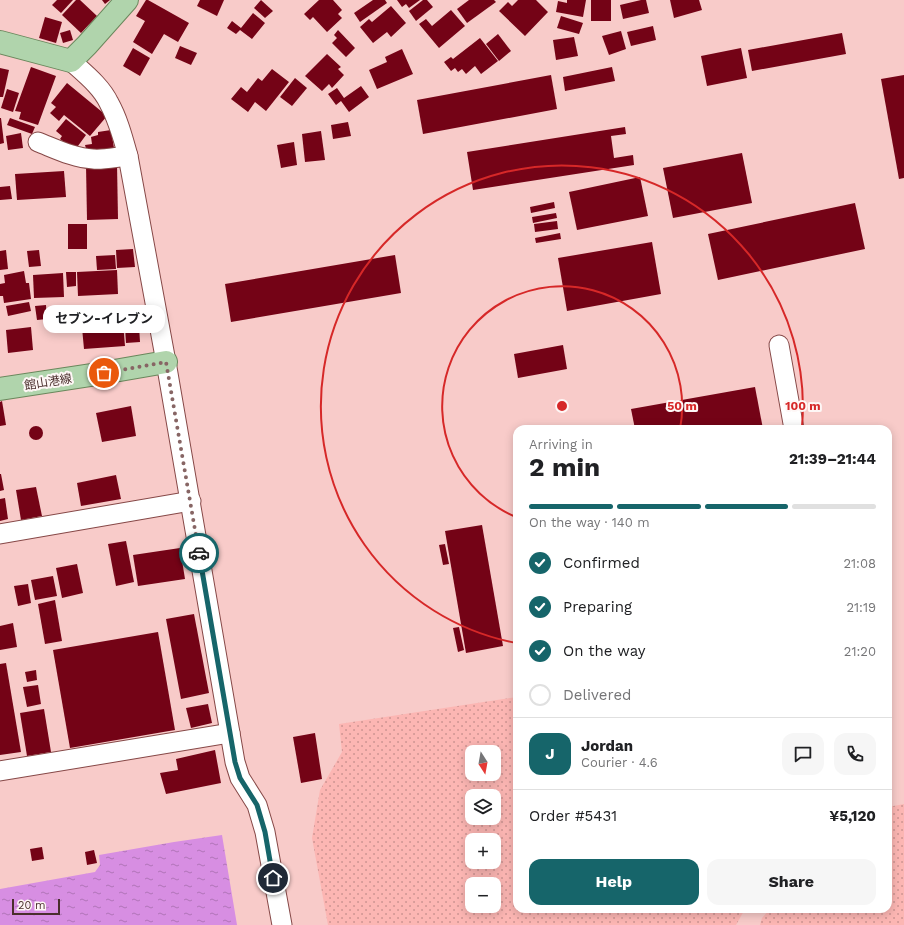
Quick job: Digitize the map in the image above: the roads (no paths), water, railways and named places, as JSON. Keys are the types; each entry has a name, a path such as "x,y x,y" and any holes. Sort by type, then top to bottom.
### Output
{"main road":[{"path":"0,42 71,61 127,0"},
{"name":"館山港線","path":"0,389 166,362"}],"street":[{"path":"71,61 98,87 109,101 120,129 128,156 191,501 235,762 240,778 257,805 265,832 282,925"},
{"path":"38,142 83,158 94,159 128,156"},
{"path":"779,345 793,425"},
{"path":"0,534 191,501"},
{"path":"0,772 230,733"}],"water":[{"path":"222,835 237,925 0,925 0,889 95,872 100,865 99,855"}],"place":[{"name":"セブン-イレブン","path":"104,373"}]}
